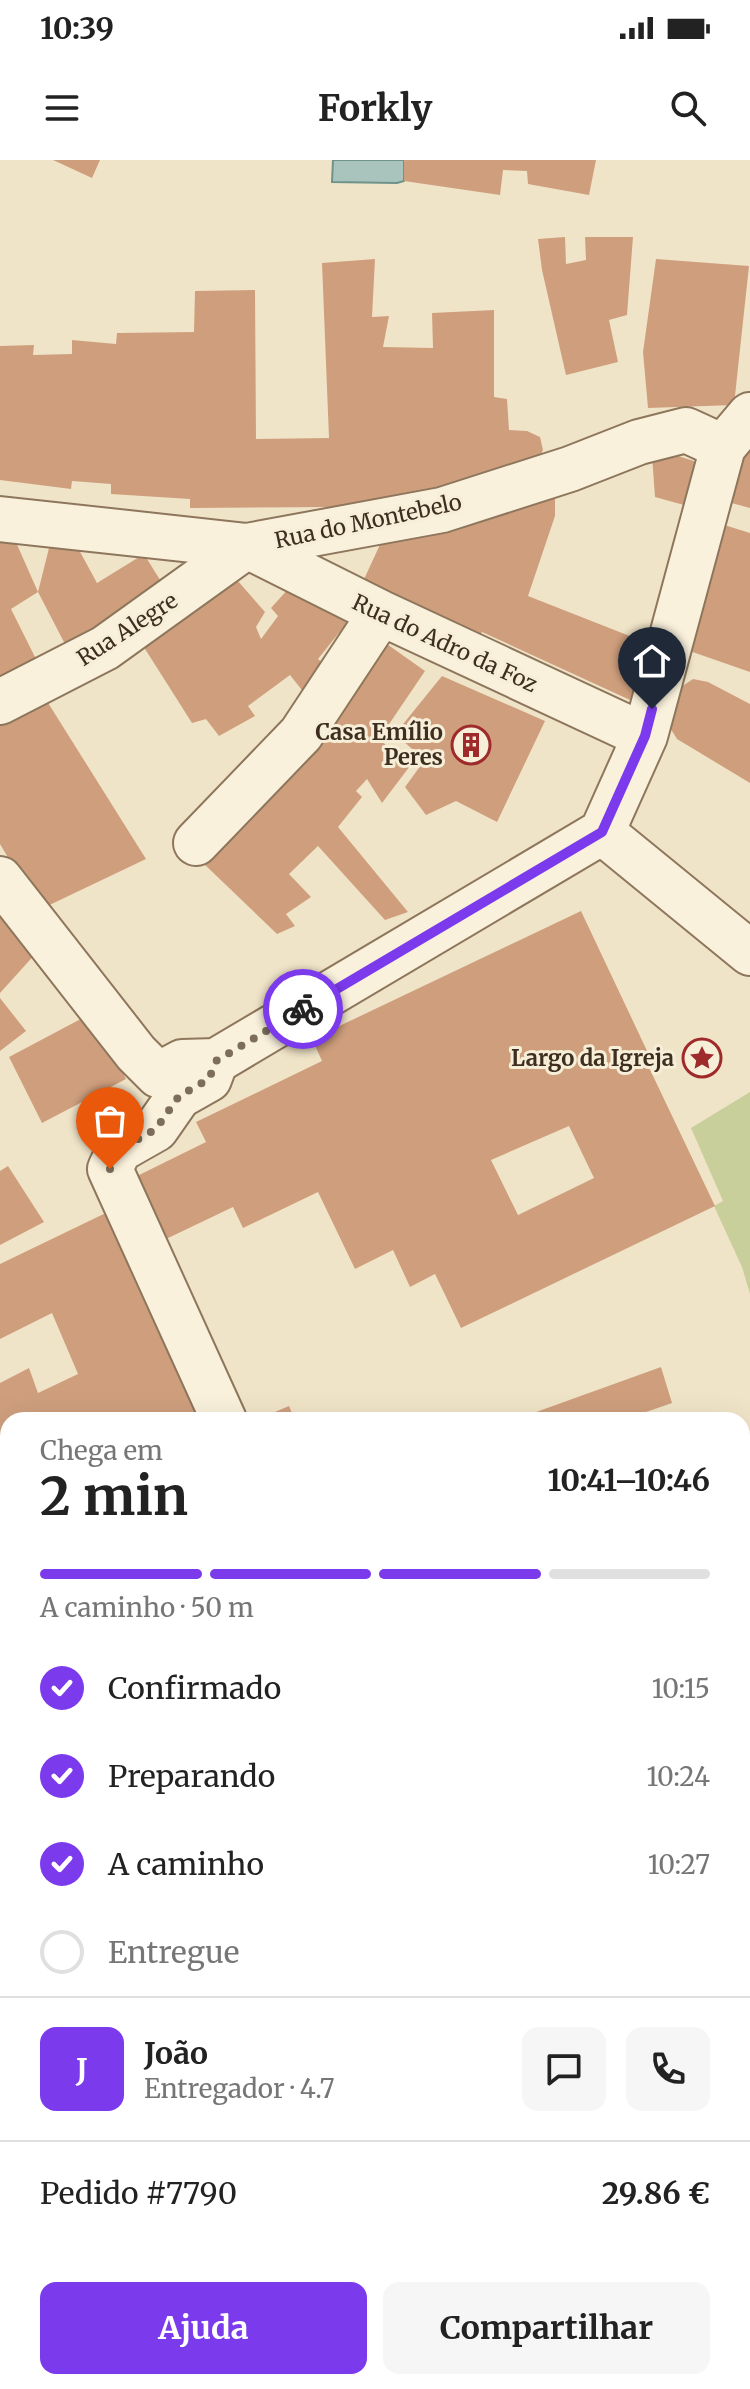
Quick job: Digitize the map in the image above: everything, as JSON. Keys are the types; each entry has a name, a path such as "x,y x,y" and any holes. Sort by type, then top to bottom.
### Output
{"street":[{"name":"Rua do Montebelo","path":"0,519 247,546 442,510 570,469 639,442 686,430 736,431"},
{"path":"0,879 136,1053 158,1075 182,1062 216,1061 602,832 645,736 736,431"},
{"name":"Rua do Adro da Foz","path":"247,546 381,613 645,736"},
{"name":"Rua Alegre","path":"0,702 105,648 247,546"},
{"path":"196,843 301,734 381,613"},
{"path":"602,832 750,953"},
{"path":"216,1061 209,1079 179,1096 156,1129 119,1150 110,1169 220,1412"}],"green space":[{"path":"750,1092 750,1294 742,1267 714,1206 723,1201 691,1128"}],"water":[{"path":"333,160 404,160 404,181 332,182"}],"building":[{"path":"53,160 100,160 92,178"},
{"path":"404,160 596,160 589,195 528,184 527,171 503,170 500,195 404,181"},
{"path":"565,237 566,264 586,260 585,237 633,237 627,315 609,320 618,362 566,375 538,239"},
{"path":"375,259 372,317 389,316 383,347 433,348 432,313 494,310 494,397 507,399 509,430 527,431 540,437 543,450 539,459 386,504 331,507 190,508 190,499 111,494 111,484 72,481 71,489 0,480 0,346 34,345 33,355 72,354 72,340 116,344 117,333 194,332 195,291 255,290 256,439 329,438 322,263"},
{"path":"656,259 749,266 734,405 648,408 643,352"},
{"path":"750,428 750,508 724,501"},
{"path":"675,455 694,461 694,475 684,505 655,497 652,456"},
{"path":"555,484 555,516 528,596 650,644 630,700 482,632 477,640 359,590 384,536"},
{"path":"721,524 750,533 750,672 681,648"},
{"path":"0,539 15,540 38,592 11,609 39,665 0,687"},
{"path":"50,544 78,548 97,583 144,554 165,588 65,644 38,592"},
{"path":"231,573 265,612 256,627 261,639 278,616 271,608 298,578 350,619 318,659 335,673 313,704 290,675 248,706 255,716 219,736 206,719 192,723 140,641"},
{"path":"377,637 425,671 379,739 410,766 382,803 367,779 356,791 362,797 338,827 408,912 385,920 318,846 289,874 311,897 286,914 295,926 277,934 203,863"},
{"name":"Casa Emílio Peres","path":"442,676 545,721 497,822 456,801 426,815 405,787 421,765 416,762 419,755 395,734"},
{"path":"693,679 708,682 750,704 750,783 677,739 667,723 678,689"},
{"path":"45,698 146,859 39,910 0,844 0,726"},
{"path":"0,911 38,951 0,993"},
{"path":"581,911 649,1055 644,1057 715,1206 461,1328 435,1274 410,1287 393,1250 355,1269 318,1192 243,1228 233,1207 164,1240 135,1177 206,1142 196,1122 322,1061 312,1039","holes":["569,1126 594,1178 518,1215 491,1160"]},
{"path":"0,998 26,1031 0,1051"},
{"path":"92,1013 126,1079 42,1123 9,1057"},
{"path":"8,1166 44,1222 0,1245 0,1171"},
{"path":"114,1209 203,1412 0,1412 0,1383 29,1368 38,1393 78,1374 52,1313 0,1339 0,1264"},
{"path":"661,1367 672,1403 646,1412 536,1412"},
{"path":"289,1406 292,1412 275,1412"}],"way so far":[{"path":"110,1169 119,1150 156,1129 179,1096 209,1079 216,1061 303,1009"}],"place":[{"name":"Casa Emílio Peres","path":"471,745"},
{"name":"Largo da Igreja","path":"702,1058"}],"route":[{"path":"303,1009 602,832 645,736 652,709"}]}
